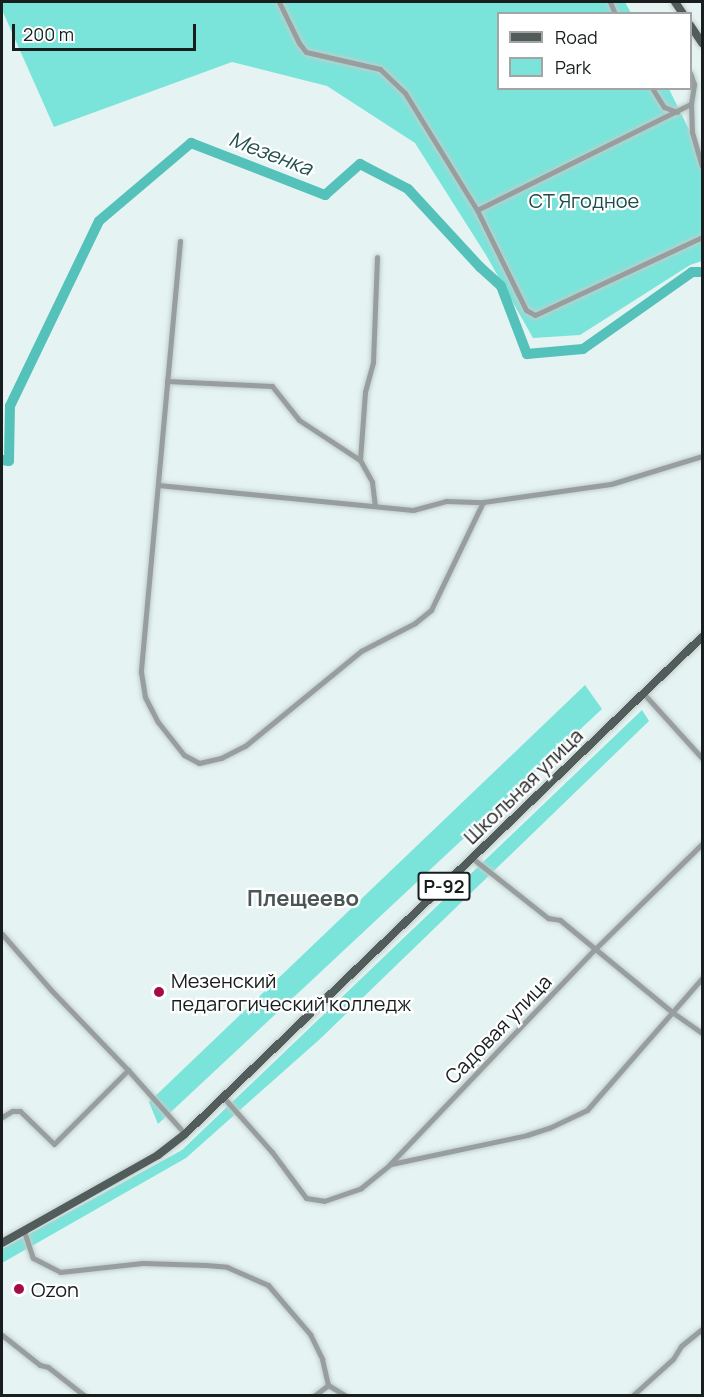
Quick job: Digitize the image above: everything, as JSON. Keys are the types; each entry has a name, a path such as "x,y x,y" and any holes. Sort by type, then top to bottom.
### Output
{"main road":[{"path":"692,29 702,44"},
{"name":"Школьная улица","path":"185,1134 702,637"},
{"name":"Р-92","path":"2,1243 158,1155 185,1134"}],"street":[{"path":"279,2 299,43 306,52 380,69 405,93 477,210 526,310 535,315 702,237"},
{"path":"692,78 694,84 691,104 692,132 702,166"},
{"path":"653,90 664,106 677,112"},
{"path":"477,210 691,104"},
{"path":"180,241 141,672 144,697 158,722 184,754 199,763 220,758 245,746 361,651 415,623 431,610 483,502"},
{"path":"360,460 364,392 373,362 377,257"},
{"path":"167,381 272,386 299,420 360,460 372,482 375,505"},
{"path":"158,485 413,510 446,501 483,502 611,484 702,456"},
{"path":"643,693 702,758"},
{"name":"Садовая улица","path":"224,1098 272,1152 301,1192 314,1200 335,1198 361,1188 389,1165 595,950 702,844"},
{"path":"472,858 548,918 560,920 672,1012 702,1033"},
{"path":"2,934 185,1134"},
{"path":"389,1165 527,1135 587,1110 702,978"},
{"path":"2,1117 12,1111 20,1111 54,1144 128,1070"},
{"path":"24,1231 33,1258 60,1272 142,1263 206,1265 227,1267 268,1285 309,1334 322,1359 328,1385 346,1395"},
{"path":"632,1395 673,1359 681,1346 702,1329"},
{"path":"2,1335 40,1365 48,1367 85,1395"},
{"path":"314,1395 328,1385"}],"green space":[{"name":"СТ Ягодное","path":"2,2 625,2 630,12 497,12 497,90 669,90 702,156 702,261 690,265 580,335 533,338 486,255 415,143 327,86 232,62 54,127 2,10"},
{"path":"585,685 602,709 158,1124 149,1102"},
{"path":"642,710 649,721 320,1039 186,1158 2,1263 2,1249 182,1150"}],"waterway":[{"name":"Мезенка","path":"2,460 9,461 10,406 99,221 191,143 325,195 360,164 408,189 480,267 501,286 527,354 583,349 692,272 702,272"}],"place":[{"name":"Мезенский педагогический колледж","path":"159,992"},
{"name":"Ozon","path":"19,1289"}],"district":[{"name":"Плещеево","path":"303,899"}]}
